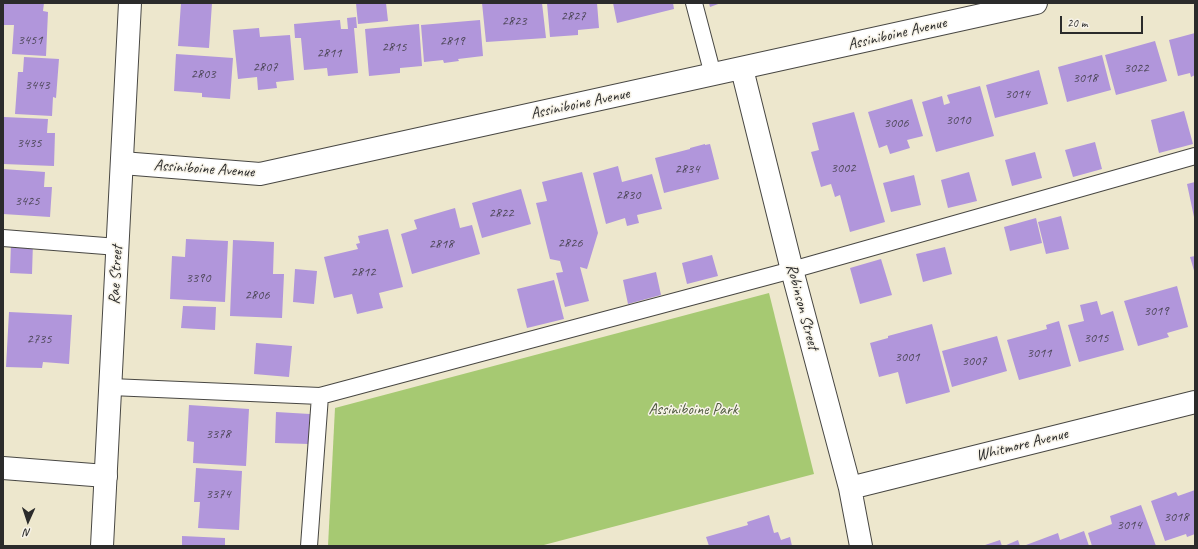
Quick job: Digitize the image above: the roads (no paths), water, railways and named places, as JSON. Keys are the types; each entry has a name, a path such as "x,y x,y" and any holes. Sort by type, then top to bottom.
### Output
{"street":[{"name":"Rae Street","path":"102,546 130,3"},
{"name":"Assiniboine Avenue","path":"122,163 260,174 1036,3"},
{"name":"Robinson Street","path":"742,69 792,270 850,488 861,546"},
{"name":"Whitmore Avenue","path":"850,488 1195,402"},
{"path":"3,468 106,476"}],"lane":[{"path":"694,3 713,75"},
{"path":"110,387 320,396 792,270 1195,156"},
{"path":"3,238 118,247"},
{"path":"309,546 320,396"}],"park label":[{"name":"Assiniboine Park","path":"693,410"}]}
